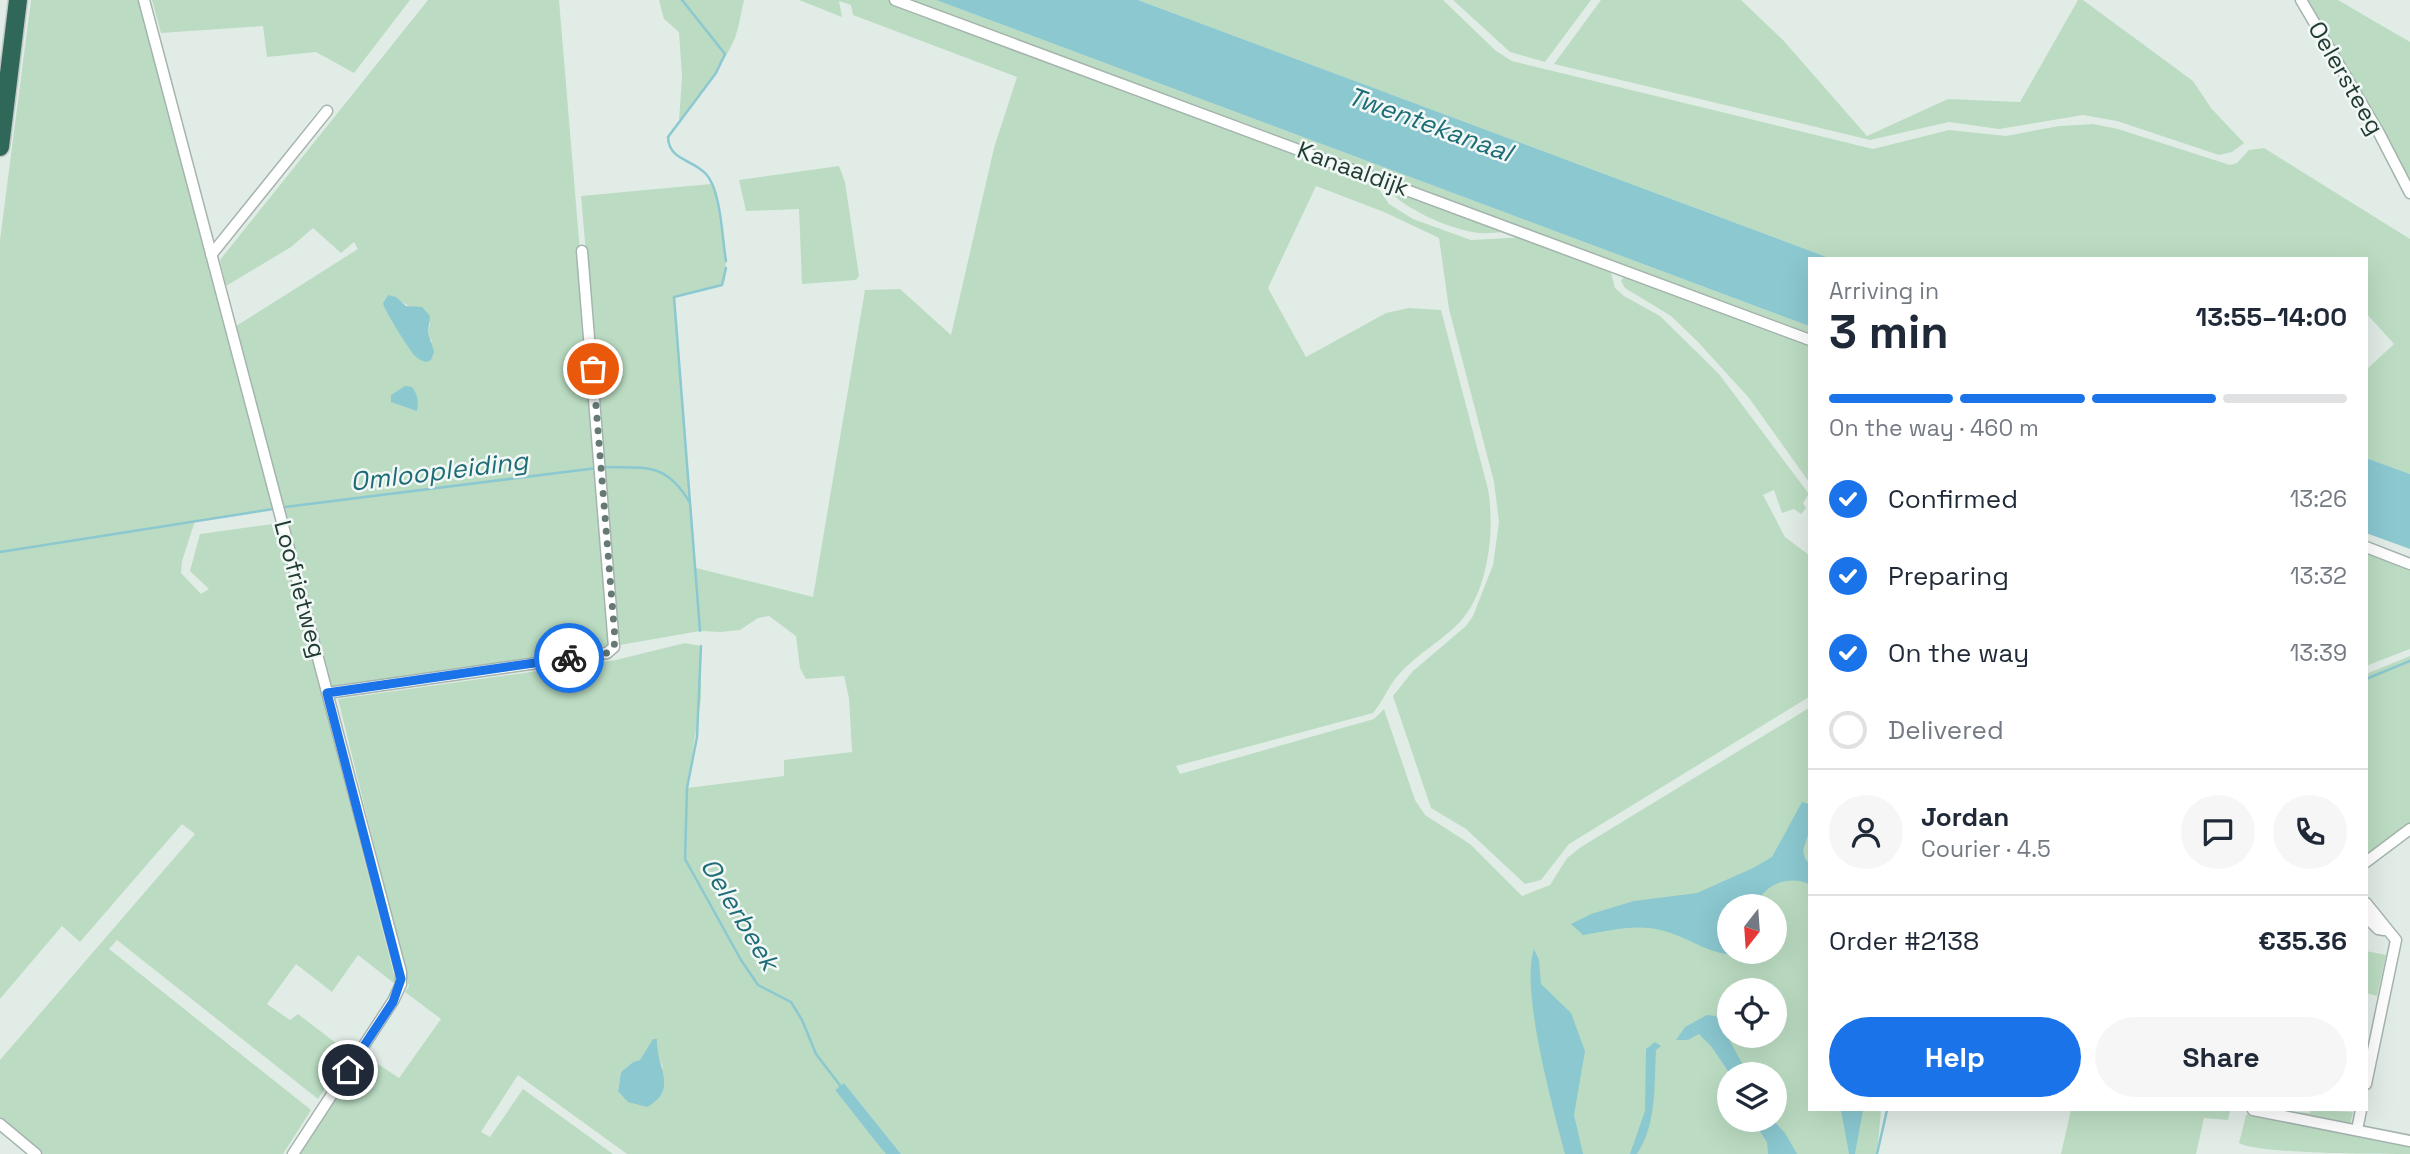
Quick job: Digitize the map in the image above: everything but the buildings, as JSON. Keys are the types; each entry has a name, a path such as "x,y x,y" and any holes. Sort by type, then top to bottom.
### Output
{"highway":[{"path":"0,147 18,0"}],"street":[{"name":"Loofrietweg","path":"144,0 401,979 393,1002 293,1154"},
{"name":"Kanaaldijk","path":"895,0 1808,339"},
{"name":"Oelersteeg","path":"2301,0 2379,133 2410,193"},
{"path":"211,255 327,111"},
{"path":"327,693 607,653 614,647 582,251"},
{"path":"2368,548 2410,565"},
{"path":"2368,860 2410,829"},
{"path":"2368,906 2396,940 2368,1075"},
{"path":"2368,919 2378,929 2388,931"},
{"path":"2258,1111 2410,1141"},
{"path":"2357,1130 2361,1111"},
{"path":"0,1124 36,1154"}],"green space":[{"path":"31,0 140,0 273,509 195,521 182,561 181,573 201,594 209,589 190,571 200,534 273,524 278,528 396,982 395,984 358,955 332,992 296,964 267,1004 290,1020 298,1014 349,1053 318,1099 117,940 109,949 311,1110 283,1154 41,1154 0,1119 0,1060 195,834 182,824 80,942 62,926 0,999 0,240"},
{"path":"152,0 410,0 354,73 316,52 267,57 263,26 161,33"},
{"path":"428,0 559,0 598,468 610,649 329,689 236,326 358,249 354,242 341,253 313,228 291,247 226,286 220,260","holes":["388,295 409,306 430,324 428,332 432,342 404,336 383,303"]},
{"path":"659,0 744,0 730,49 717,71 679,121 682,77 679,32 664,19"},
{"path":"799,0 889,0 1372,179 1389,204 1413,219 1471,240 1527,237 1610,269 1615,288 1660,316 1719,374 1808,493 1803,503 1806,508 1801,514 1794,509 1782,513 1774,490 1763,495 1785,537 1808,554 1808,698 1569,844 1541,880 1525,884 1466,829 1431,808 1393,696 1413,671 1466,626 1473,616 1493,565 1499,522 1494,482 1449,309 1439,238 1384,212 1316,186 1268,288 1306,357 1386,313 1409,308 1441,310 1488,489 1490,541 1483,578 1469,610 1459,623 1401,672 1373,713 1176,766 1180,774 1374,719 1384,709 1415,800 1425,815 1470,844 1522,896 1550,885 1567,858 1581,847 1808,709 1808,1111 1881,1111 1877,1154 901,1154 844,1083 835,1090 886,1154 627,1154 518,1075 481,1132 490,1137 523,1089 613,1154 299,1154 363,1054 399,1078 441,1019 405,992 409,986 338,699 616,660 685,643 701,646 701,698 687,788 784,776 784,760 852,752 849,698 844,676 806,679 800,668 796,636 769,616 758,618 740,630 700,631 620,645 581,196 711,184 715,192 726,260 725,280 715,287 674,297 696,568 813,597 865,290 900,289 951,335 994,148 1017,77 853,15 851,5 839,1 842,17","holes":["657,1039 656,1049 663,1068 618,1090 621,1072 640,1060"]},
{"path":"910,0 936,0 1808,326 1808,335"},
{"path":"1138,0 1443,0 1496,51 1512,61 1873,149 1949,130 2006,136 2059,126 2093,124 2118,129 2230,165 2237,163 2249,150 2264,148 2410,239 2410,474 2368,459 2368,368 2394,344 2368,315 2368,257 1827,257"},
{"path":"1453,0 1591,0 1545,62 1510,52"},
{"path":"1601,0 1741,0 1783,40 1867,136 1948,99 2020,102 2078,0 2083,0 2193,81 2211,108 2244,143 2232,152 2219,155 2117,121 2083,115 1999,129 1949,122 1870,140 1554,64"},
{"path":"2306,0 2338,0 2410,42 2410,186 2388,141"},
{"path":"839,166 845,182 859,276 856,280 802,284 799,209 746,211 739,180"},
{"path":"1383,183 1512,231 1479,233 1440,222 1400,201"},
{"path":"1626,274 1808,343 1808,481 1749,398 1698,342 1671,316 1625,288 1621,281"},
{"path":"2368,551 2410,567 2410,649 2368,665"},
{"path":"2410,656 2410,823 2368,855 2368,673"},
{"path":"2368,951 2386,955 2377,996 2368,994"},
{"path":"2071,1111 2230,1111 2228,1120 2204,1118 2196,1154 2061,1154"},
{"path":"2277,1111 2353,1112 2350,1125"},
{"path":"2252,1112 2410,1145 2410,1154 2320,1153 2250,1147 2239,1143 2246,1115"}],"water":[{"name":"Twentekanaal","path":"936,0 1138,0 1827,257 1808,257 1808,326"},
{"path":"388,295 396,297 406,306 422,307 430,316 428,332 434,352 431,360 426,362 416,357 403,339 384,307 383,303"},
{"path":"405,386 412,387 416,393 417,411 391,402 391,395"},
{"path":"2368,459 2410,474 2410,549 2368,534"},
{"path":"1802,802 1808,804 1808,835 1803,850 1808,862 1808,884 1785,881 1763,894 1717,894 1717,952 1654,929 1624,928 1583,935 1571,924 1591,914 1634,901 1697,893 1772,857"},
{"path":"1534,949 1539,960 1541,984 1571,1013 1585,1051 1574,1115 1583,1154 1565,1154 1546,1080 1531,992"},
{"path":"1707,1015 1716,1016 1717,1048 1734,1048 1741,1062 1722,1062 1699,1034 1688,1040 1676,1040 1685,1027"},
{"path":"653,1039 657,1039 664,1084 657,1100 647,1107 628,1102 618,1091 621,1072 640,1060"},
{"path":"1655,1042 1661,1046 1656,1050 1651,1117 1637,1154 1630,1154 1645,1111 1646,1049"},
{"path":"844,1083 901,1154 886,1154 880,1147 835,1090"},
{"path":"1841,1111 1863,1111 1855,1154 1849,1154"},
{"path":"1760,1132 1784,1132 1797,1154 1768,1154 1767,1142"}],"waterway":[{"name":"Oelerbeek","path":"682,0 725,54 716,73 668,137 669,145 682,159 701,169 711,181 718,202 726,261"},
{"name":"Oelerbeek","path":"700,631 674,297 722,285 726,268"},
{"name":"Omloopleiding","path":"604,467 654,470 672,480 690,503"},
{"name":"Omloopleiding","path":"285,507 597,468"},
{"name":"Omloopleiding","path":"0,552 273,509"},
{"name":"Oelerbeek","path":"701,646 697,737 687,788 685,859 741,960 758,985 791,1002 802,1020 816,1054 842,1088"},
{"path":"2368,678 2410,661"},
{"path":"1877,1154 1887,1111"}],"way so far":[{"path":"569,658 612,651 615,639 593,369"}],"route":[{"path":"348,1070 393,1002 401,984 401,972 327,693 569,658"}]}
